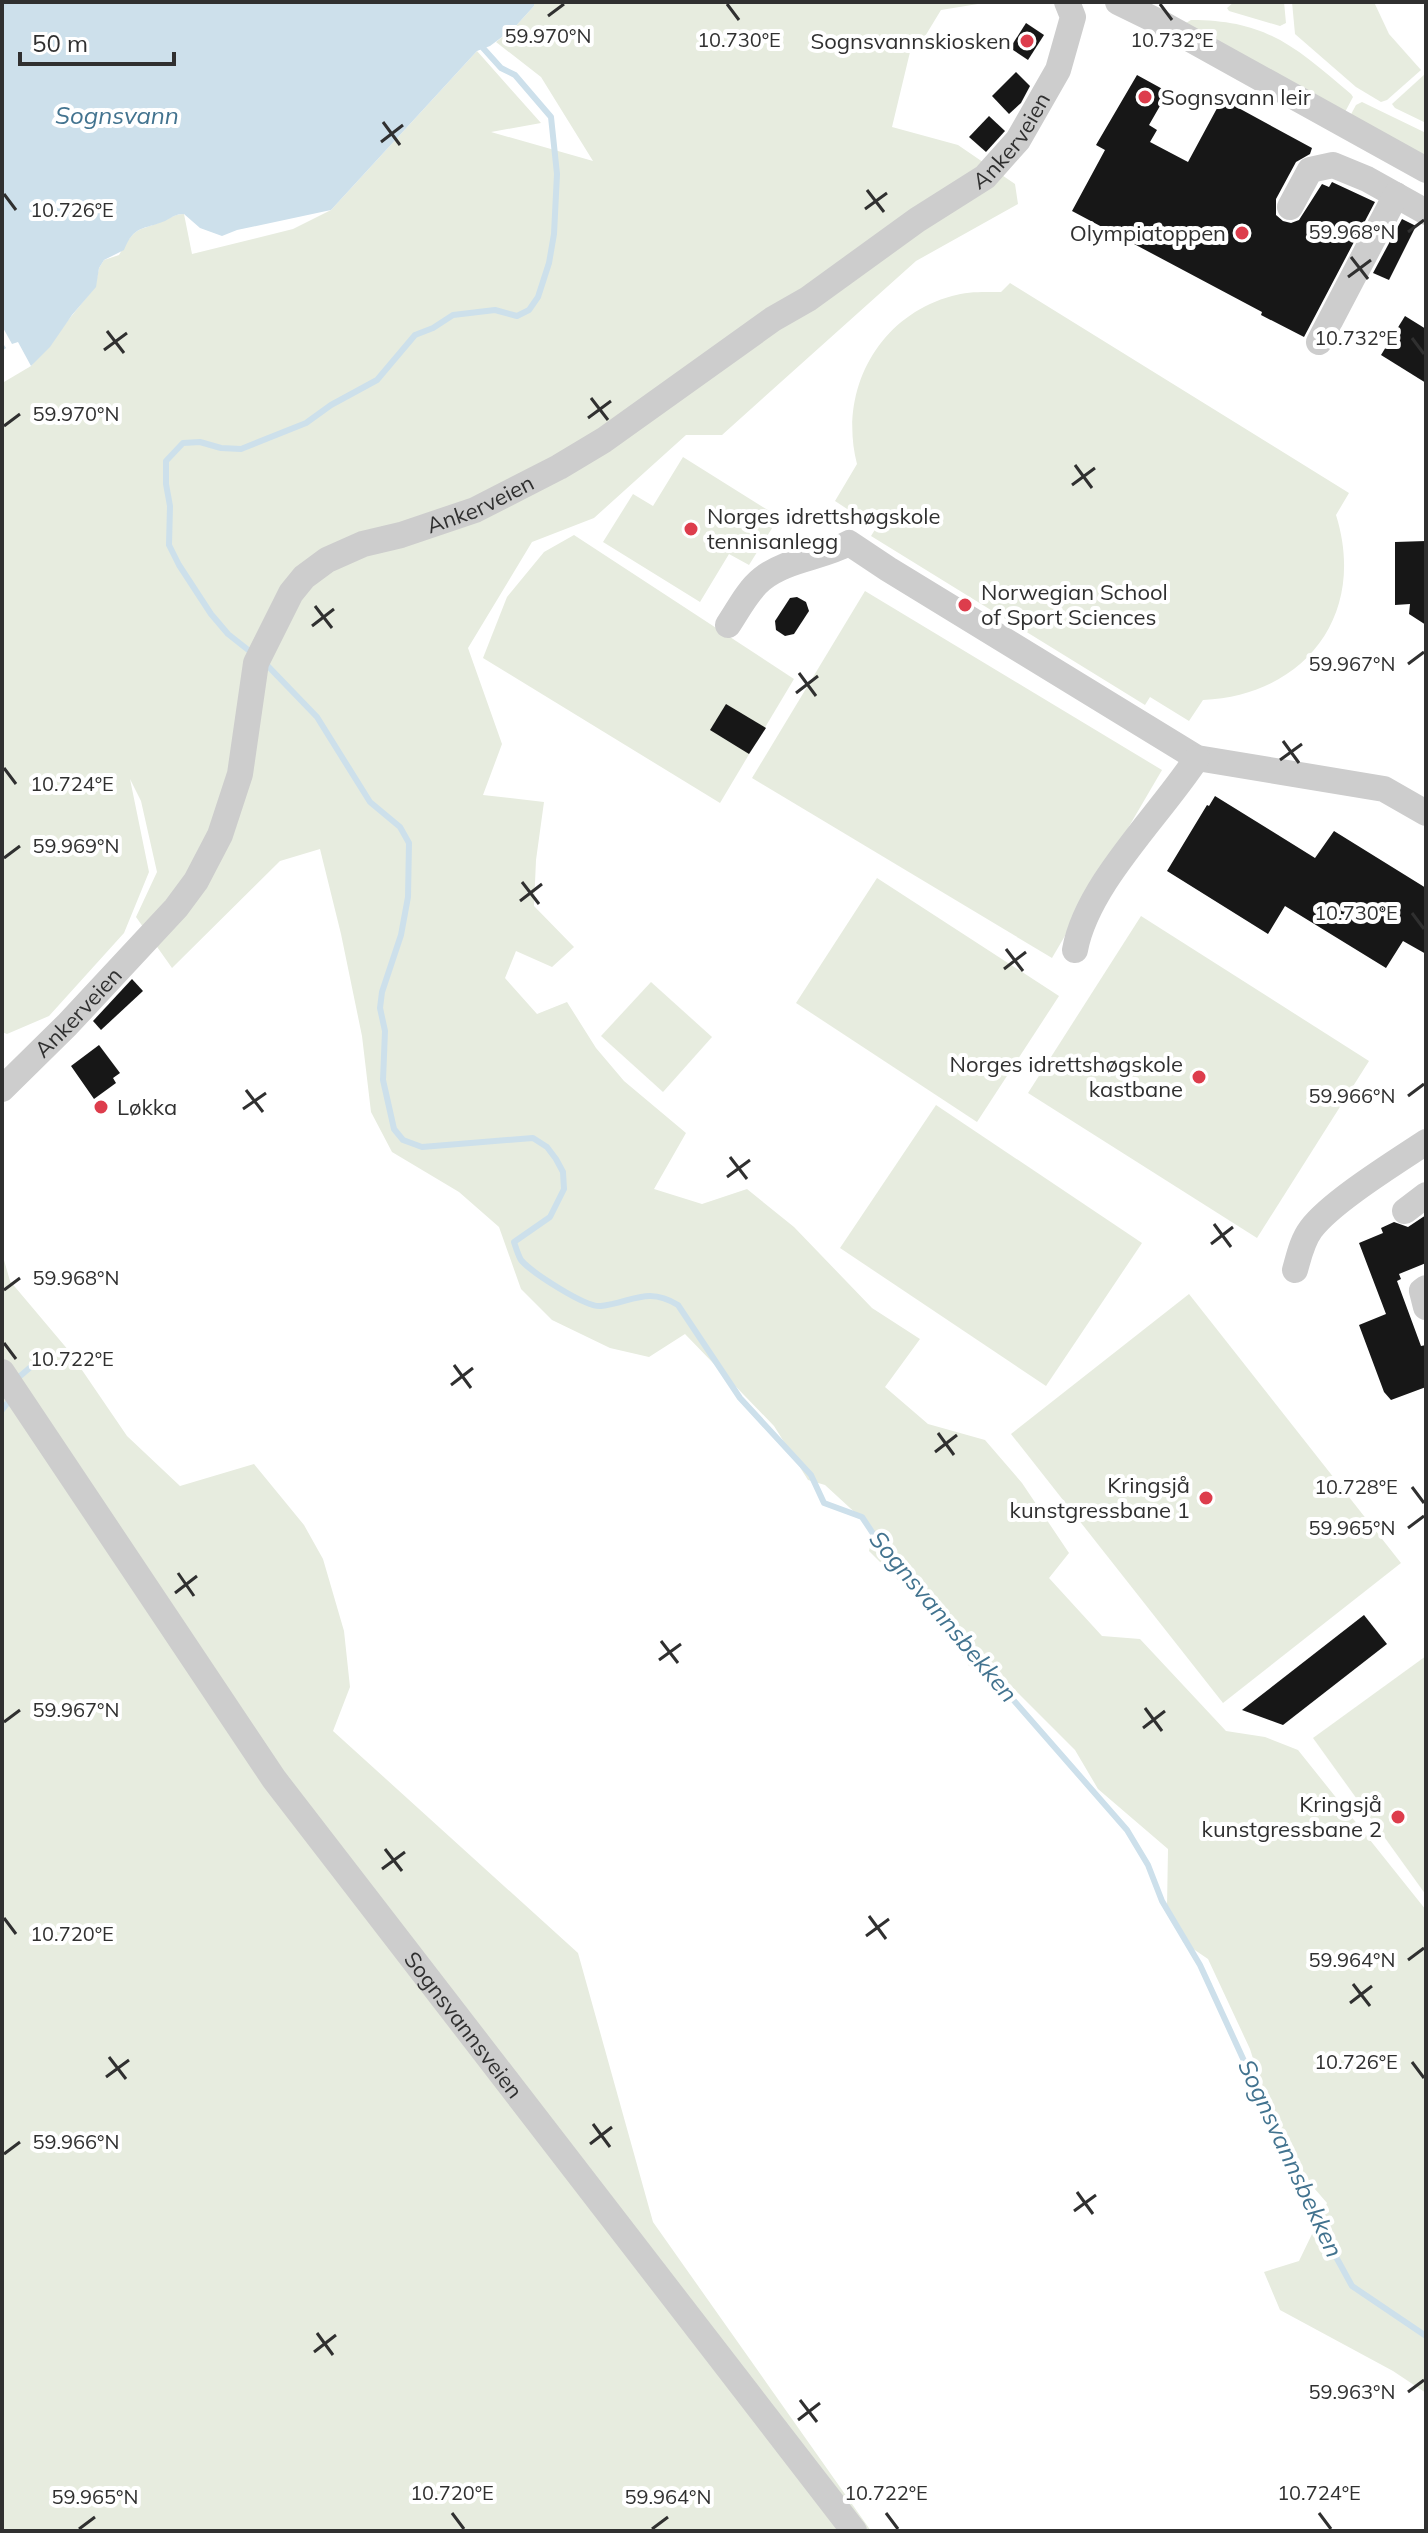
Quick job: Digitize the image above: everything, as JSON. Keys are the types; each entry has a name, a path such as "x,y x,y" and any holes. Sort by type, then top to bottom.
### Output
{"street":[{"name":"Ankerveien","path":"2,1089 67,1025 176,908 196,881 220,835 240,774 259,658 291,593 304,577 327,560 363,544 401,535 475,510 559,467 604,440 773,319 808,299 917,220 985,177 1018,140 1058,70 1073,17 1067,2"},
{"path":"1118,2 1426,170"},
{"path":"1290,207 1310,170 1333,165 1367,179 1426,212"},
{"path":"1319,342 1396,195"},
{"path":"728,625 764,577 784,566 849,543 1197,758 1384,789 1426,813"},
{"path":"1075,950 1079,932 1118,864 1197,758"},
{"path":"1295,1270 1302,1245 1312,1228 1329,1211 1426,1142"},
{"path":"1405,1211 1426,1195"},
{"path":"1426,1288 1422,1291 1426,1307"},
{"name":"Sognsvannsveien","path":"2,1372 274,1779 854,2531"}],"shaded area":[{"path":"534,2 990,2 941,10 924,38 910,52 892,127 958,145 1015,184 1018,204 916,261 722,435 686,435 594,518 532,542 468,648 502,744 483,795 544,802 536,860 534,906 574,947 552,967 516,951 505,978 537,1014 567,1002 596,1048 624,1081 686,1133 654,1189 702,1204 747,1189 794,1227 872,1308 920,1339 885,1387 928,1424 985,1440 1022,1483 1069,1553 1049,1578 1102,1636 1140,1639 1226,1731 1265,1737 1298,1750 1426,1910 1426,2393 1393,2371 1280,2310 1264,2272 1299,2261 1327,2203 1282,2151 1250,2049 1208,1959 1183,1942 1167,1907 1168,1849 1098,1789 1075,1750 1006,1681 969,1666 945,1627 869,1551 874,1530 825,1485 808,1480 774,1426 685,1334 649,1357 610,1348 552,1320 521,1289 499,1227 459,1192 392,1152 371,1112 362,1036 320,849 280,861 172,968 136,917 157,872 141,801 130,779 149,872 124,933 49,1016 7,1034 2,1032 2,380 31,366 95,287 104,260 119,255 138,231 184,214 192,254 293,229 331,210 477,51 541,123 491,132 593,161 541,77 496,42 514,28 534,6"},
{"path":"1234,2 1284,2 1286,23 1280,26 1229,11 1227,8"},
{"path":"1292,2 1374,2 1389,34 1421,70 1381,102 1356,87 1295,34"},
{"path":"1191,20 1241,25 1261,31 1297,50 1351,94 1353,97 1344,114 1186,23"},
{"path":"1426,75 1426,123 1392,104"},
{"path":"1362,102 1426,133 1426,161 1349,118 1356,105"},
{"path":"1010,283 1349,493 1336,515 1343,551 1343,585 1335,616 1320,643 1299,665 1272,683 1240,695 1203,700 1189,721 1150,697 1145,705 871,536 876,528 835,501 857,464 853,410 859,384 884,339 903,320 926,306 964,293 1001,292"},
{"name":"Norges idrettshøgskole tennisanlegg","path":"683,457 779,517 749,565 729,554 700,602 603,542 633,494 653,506"},
{"path":"574,535 794,679 720,803 483,658 507,597 544,552"},
{"path":"865,591 1162,770 1052,958 752,778"},
{"path":"877,878 1059,996 977,1122 796,1003"},
{"name":"Norges idrettshøgskole kastbane","path":"1141,916 1369,1061 1257,1238 1028,1093"},
{"path":"651,982 712,1037 663,1092 601,1036"},
{"path":"936,1105 1142,1243 1046,1386 840,1248"},
{"path":"2,1253 10,1281 69,1351 127,1436 180,1486 254,1464 304,1525 323,1559 344,1631 350,1687 333,1731 578,1953 653,2222 871,2531 2,2531"},
{"name":"Kringsjå kunstgressbane 1","path":"1189,1294 1401,1563 1223,1703 1011,1434"},
{"name":"Kringsjå kunstgressbane 2","path":"1426,1656 1426,1895 1313,1738"}],"water":[{"name":"Sognsvann","path":"2,2 534,2 534,6 514,28 490,46 477,51 331,210 222,236 200,228 184,214 136,232 124,250 104,260 99,268 96,287 50,347 31,366 2,380"}],"pier":[{"path":"2,326 12,344 18,342 31,366 4,382 2,351 6,348 2,342"}],"building":[{"name":"Sognsvannskiosken","path":"1026,23 1044,35 1028,60 1010,48"},
{"path":"1016,72 1030,86 1021,103 1009,114 992,96"},
{"name":"Olympiatoppen","path":"1137,75 1168,92 1149,125 1157,130 1150,142 1188,162 1222,99 1312,148 1310,154 1296,162 1276,199 1276,215 1283,221 1291,223 1299,220 1322,184 1329,187 1332,182 1375,202 1304,337 1072,211 1105,150 1096,145"},
{"path":"989,116 1005,131 986,152 969,137"},
{"path":"1402,219 1416,226 1389,280 1373,273"},
{"path":"1405,316 1426,329 1426,383 1381,355"},
{"path":"1426,541 1426,625 1409,614 1410,604 1395,605 1395,542"},
{"path":"797,597 806,602 809,611 794,634 785,636 776,630 775,621 790,598"},
{"path":"726,704 766,728 749,754 710,730"},
{"path":"1215,796 1315,858 1334,831 1426,888 1426,954 1403,941 1386,968 1285,906 1268,934 1167,871"},
{"path":"132,979 143,991 101,1030 93,1021"},
{"path":"99,1045 120,1073 113,1078 116,1083 94,1099 71,1066"},
{"path":"1426,1215 1426,1263 1399,1274 1401,1279 1397,1281 1421,1346 1426,1345 1426,1387 1391,1400 1384,1392 1359,1325 1386,1314 1359,1243 1383,1233 1381,1228 1394,1222 1408,1227"},
{"path":"1364,1615 1387,1644 1283,1725 1242,1710"}],"waterway":[{"name":"Sognsvannsbekken","path":"252,653 228,634 211,614 169,545 166,461 183,443 200,442 241,449 306,423 331,405 377,380 415,335 453,315 495,310 517,316 529,310 538,297 554,234 557,174 551,117 515,75 501,68 483,48"},
{"name":"Sognsvannsbekken","path":"264,662 317,717 370,802 400,827 409,843 408,897 401,935 382,992 380,1008 385,1031 383,1080 394,1129 403,1140 422,1147 533,1138 547,1147 563,1172 564,1189 550,1217 514,1242 521,1260 559,1288 594,1305 649,1296 667,1299 678,1305 740,1398 811,1475 824,1503 862,1517 882,1547 940,1616 1127,1830 1148,1865 1162,1901 1200,1965 1324,2235 1352,2286 1426,2336"},
{"path":"19,1377 33,1365"},
{"path":"2,1410 9,1401"}],"place":[{"name":"Sognsvannskiosken","path":"1027,41"},
{"name":"Sognsvann leir","path":"1145,97"},
{"name":"Olympiatoppen","path":"1242,233"},
{"name":"Norges idrettshøgskole tennisanlegg","path":"691,529"},
{"name":"Norwegian School of Sport Sciences","path":"965,605"},
{"name":"Norges idrettshøgskole kastbane","path":"1199,1077"},
{"name":"Løkka","path":"101,1107"},
{"name":"Kringsjå kunstgressbane 1","path":"1206,1498"},
{"name":"Kringsjå kunstgressbane 2","path":"1398,1817"}]}
